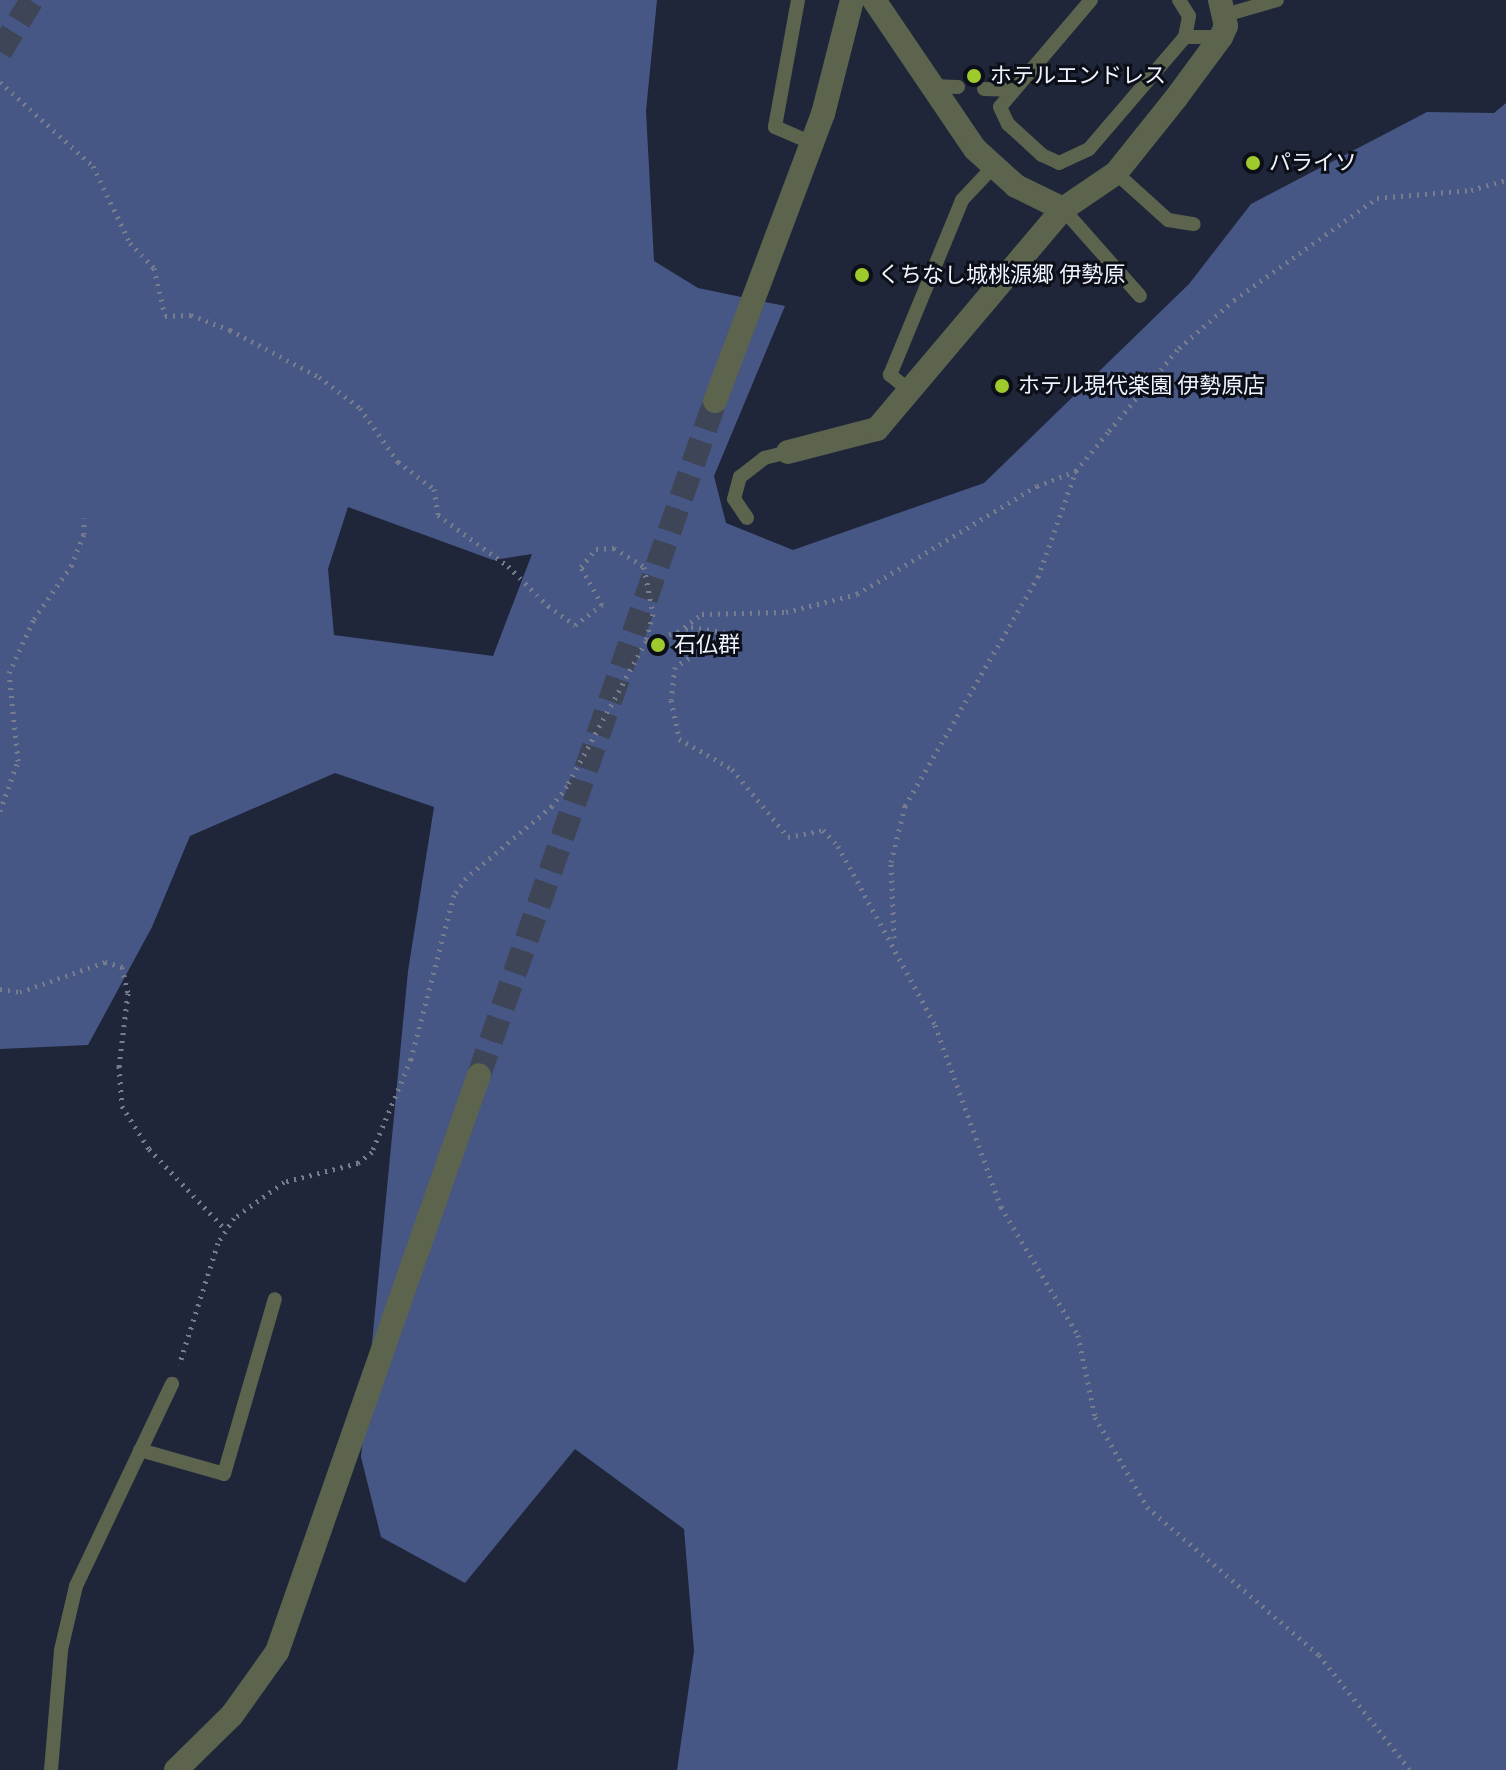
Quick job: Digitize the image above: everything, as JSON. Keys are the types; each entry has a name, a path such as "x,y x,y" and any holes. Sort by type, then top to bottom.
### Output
{"street":[{"path":"715,401 812,143 852,0"},
{"path":"874,0 932,86 993,167 1033,197 1063,209"},
{"path":"788,452 877,429 1063,209 1116,173 1222,17"},
{"path":"176,1770 232,1715 277,1652 479,1075"}],"lane":[{"path":"798,0 775,127 812,143"},
{"path":"1091,0 1009,90 1000,107 1008,124 1050,161 1067,162 1089,149 1185,37 1190,23 1179,0"},
{"path":"1185,37 1222,17 1277,0"},
{"path":"932,86 958,87"},
{"path":"984,89 1009,90"},
{"path":"910,391 890,375 962,200 993,167"},
{"path":"1116,173 1168,220 1194,224"},
{"path":"1063,209 1140,296"},
{"path":"747,518 734,499 740,477 764,458 788,452"},
{"path":"140,1450 224,1474 275,1299"},
{"path":"51,1770 61,1650 76,1586 172,1384"}],"path":[{"path":"0,82 93,166 130,243 154,268 165,316 191,315 230,330 319,377 360,408 398,462 434,489 438,515 508,566 548,606 575,625 602,605 581,567 596,549 614,548 644,567 653,614 646,641 567,786 541,816 466,878 454,895 415,1045 372,1152 358,1163 284,1182 225,1229 172,1384"},
{"path":"895,942 891,862 905,806 1038,577 1076,471 1179,348 1234,300 1377,198 1471,190 1506,180"},
{"path":"678,632 702,614 786,612 857,594 1037,486 1076,471"},
{"path":"0,811 18,761 9,673 34,619 71,566 84,534 84,518"},
{"path":"646,641 691,627 727,633 735,644 702,649 675,667 671,700 679,739 732,769 788,837 823,830 838,846 895,942 935,1025 1001,1207 1078,1335 1095,1417 1147,1507 1319,1655 1410,1770"},
{"path":"0,989 20,992 105,962 122,967 125,1010 122,1106 141,1139 225,1229"}],"shaded area":[{"path":"0,0 657,0 646,111 654,261 698,288 785,306 714,476 726,523 793,550 984,483 1189,284 1251,204 1427,112 1494,113 1506,103 1506,1770 677,1770 694,1651 684,1529 575,1449 465,1583 381,1537 361,1457 408,971 434,807 335,773 190,836 152,927 88,1045 0,1049","holes":["348,507 493,560 532,554 493,656 334,635 328,569"]}],"tunnel":[{"path":"0,52 32,0"},
{"path":"479,1075 715,401"}],"place":[{"name":"ホテルエンドレス","path":"974,76"},
{"name":"パライソ","path":"1253,163"},
{"name":"くちなし城桃源郷 伊勢原","path":"862,275"},
{"name":"ホテル現代楽園 伊勢原店","path":"1002,386"},
{"name":"石仏群","path":"658,645"}]}
